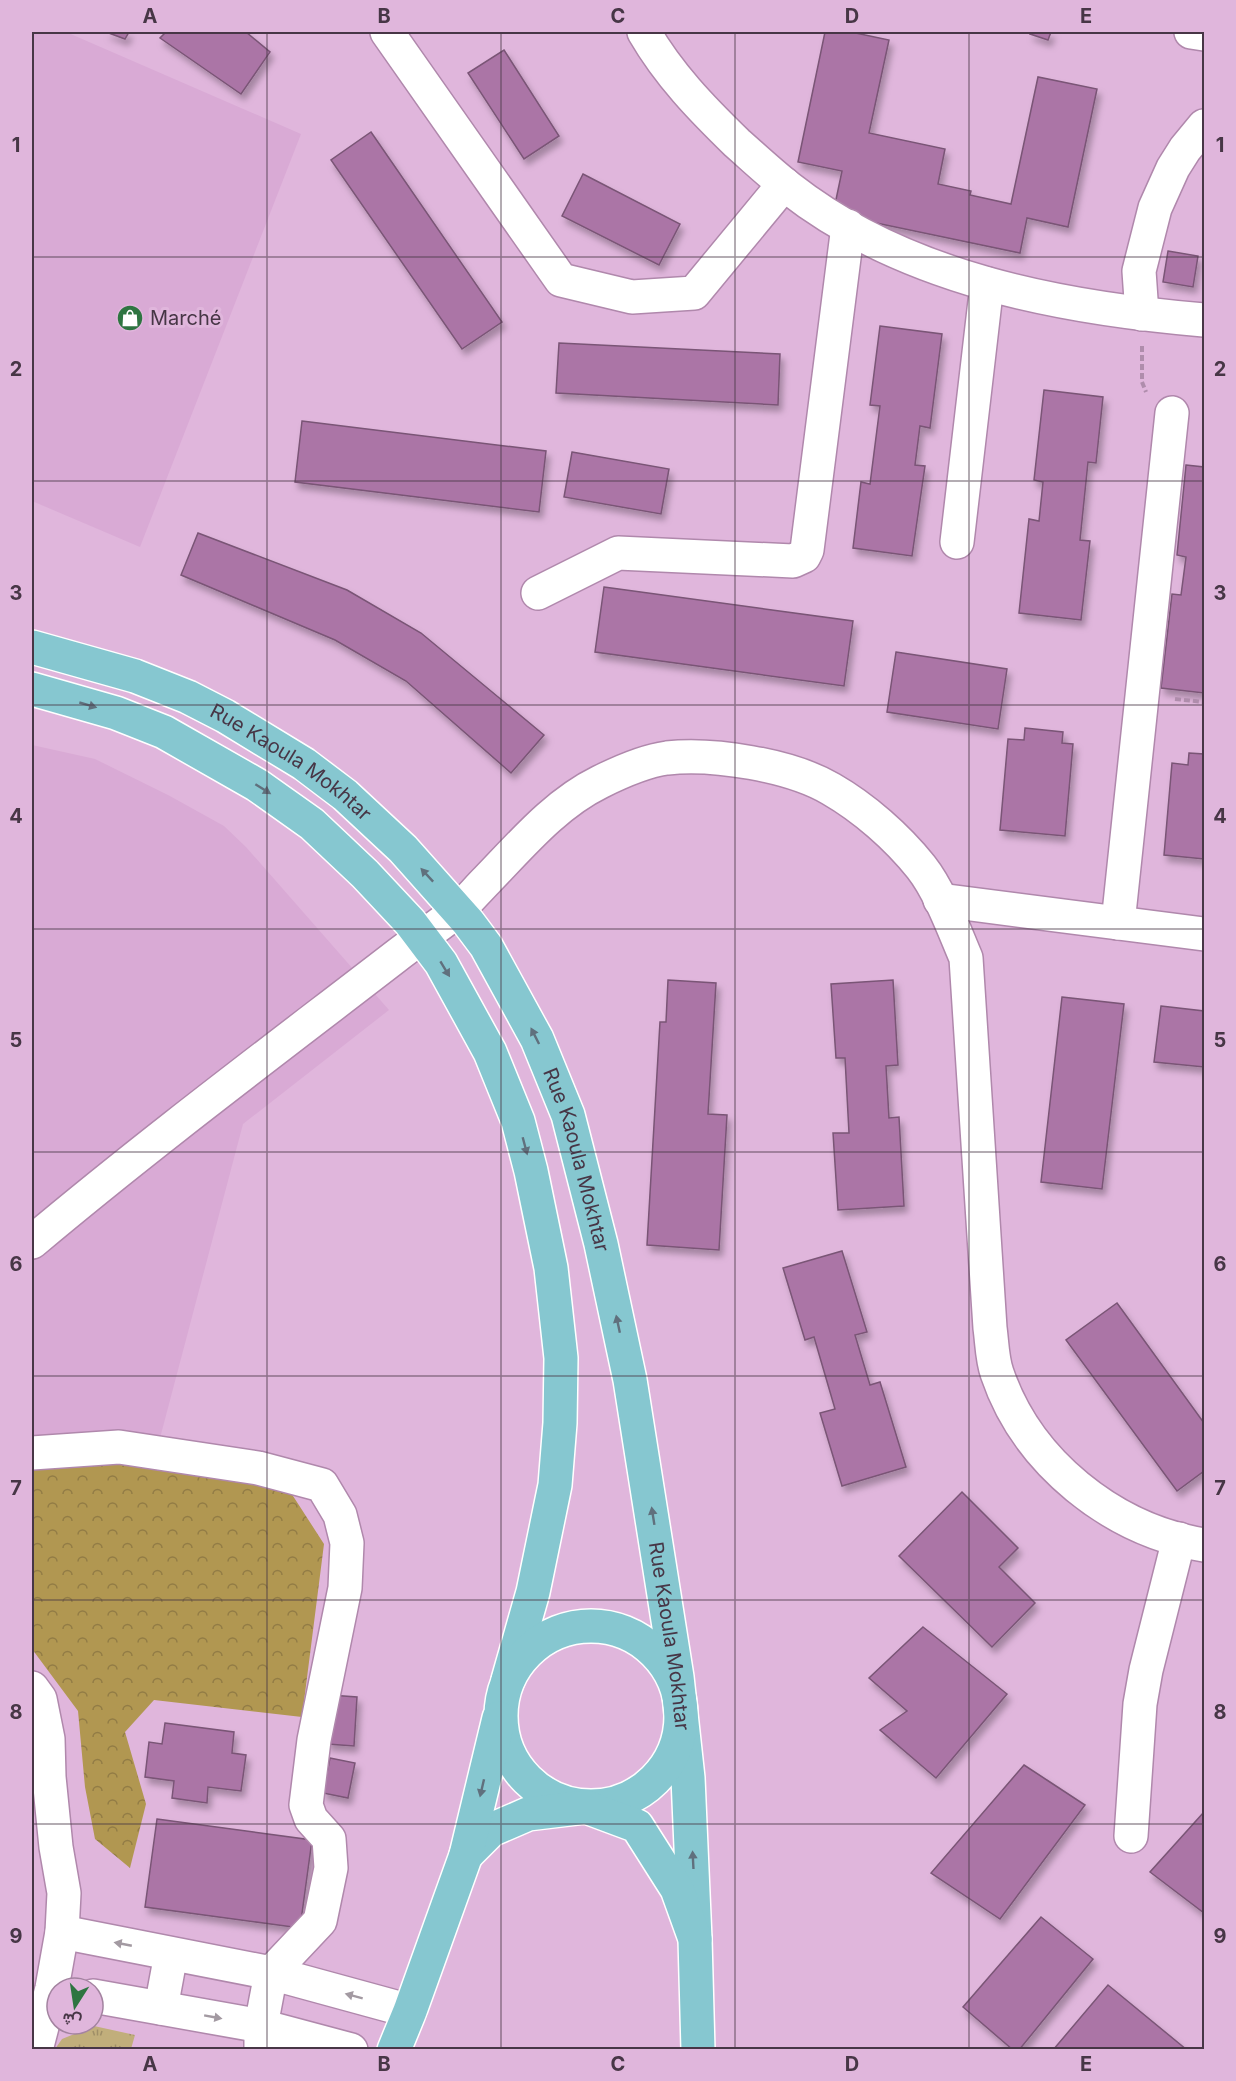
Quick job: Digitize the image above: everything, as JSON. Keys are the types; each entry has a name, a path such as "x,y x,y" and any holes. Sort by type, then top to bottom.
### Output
{"main road":[{"name":"Rue Kaoula Mokhtar","path":"32,647 126,673 171,689 208,707 324,779 362,810 403,849 458,909 486,946 537,1039 568,1115 601,1244 630,1380 659,1557 688,1778 698,2049"},
{"name":"Rue Kaoula Mokhtar","path":"32,689 100,708 149,725 198,750 274,796 312,824 343,852 410,922 441,963 490,1052 518,1121 551,1268 556,1311 561,1369 556,1475 533,1592 504,1695 466,1854 410,2011 394,2049"},
{"path":"466,1854 491,1830 528,1814 586,1806 614,1804 641,1792 662,1774 676,1749 682,1721 679,1690 664,1662 641,1640 612,1628 580,1626 550,1635 525,1654 504,1695 503,1739 515,1765 534,1786 558,1801 586,1806 637,1826 676,1889 695,1939"}],"street":[{"path":"387,32 561,280 632,297 694,293 784,184"},
{"path":"644,32 661,61 682,87 738,144 784,184 822,211 891,249 930,266 987,284 1078,305 1204,320"},
{"path":"1191,32 1204,34"},
{"path":"1142,314 1139,271 1155,208 1173,168 1204,126"},
{"path":"538,593 618,553 793,561 804,556 807,550 848,226"},
{"path":"957,542 987,284"},
{"path":"1118,923 1172,412"},
{"path":"32,1242 115,1173 458,909 527,839 569,801 599,782 665,759 706,756 785,771 830,788 892,837 922,869 940,900 966,958 990,1328 996,1370 1011,1409 1036,1445 1062,1474 1095,1500 1130,1521 1164,1536 1192,1542 1146,1670 1140,1704 1131,1836"},
{"path":"940,900 1204,934"},
{"path":"32,1453 119,1447 258,1468 322,1485 340,1515 348,1544 345,1588 314,1740 306,1805 312,1819 329,1839 331,1868 320,1921 271,1973 261,2038"},
{"path":"32,1688 40,1699 48,1739 49,1777 44,1844 64,1893 62,1932 56,1976"},
{"path":"62,1932 271,1973 410,2011"},
{"path":"161,2008 171,1954"},
{"path":"105,1998 161,2008 261,2038 351,2049"},
{"path":"36,2049 45,2019"}],"path":[{"path":"1142,314 1142,382 1147,396 1172,412"}],"shaded area":[{"name":"Marché","path":"32,32 66,32 301,134 140,547 32,501"},
{"path":"32,745 95,759 224,826 246,847 389,1010 243,1124 160,1438 32,1439"}],"green space":[{"path":"122,1459 284,1482 324,1544 302,1717 154,1700 125,1732 146,1804 130,1868 95,1839 85,1787 78,1711 32,1649 32,1463"},
{"path":"105,2028 135,2035 131,2049 55,2049 62,2039 69,2036 105,2036"}],"building":[{"path":"106,32 129,32 125,39"},
{"path":"166,32 246,32 270,52 241,94 160,38"},
{"path":"825,32 851,32 889,40 869,133 945,149 938,184 971,191 970,195 1011,204 1038,77 1097,89 1068,227 1027,218 1020,253 833,214 842,171 798,162"},
{"path":"1031,32 1051,32 1048,40 1030,34"},
{"path":"504,50 559,136 524,159 468,73"},
{"path":"371,132 502,322 462,349 331,160"},
{"path":"583,174 680,224 659,265 562,216"},
{"path":"1168,251 1198,256 1193,287 1163,282"},
{"path":"880,326 942,334 930,428 920,426 915,465 925,466 912,556 853,548 861,482 870,484 880,406 870,405"},
{"path":"559,343 780,354 778,405 556,393"},
{"path":"1044,390 1103,397 1096,463 1088,462 1080,540 1090,541 1081,620 1019,613 1029,519 1039,521 1043,482 1034,480"},
{"path":"302,421 546,451 539,512 295,482"},
{"path":"572,452 669,469 661,514 564,497"},
{"path":"1186,465 1204,467 1204,693 1161,688 1172,594 1181,595 1186,557 1177,555"},
{"path":"198,533 347,590 421,633 544,735 511,773 406,681 335,640 181,575"},
{"path":"604,587 853,621 844,686 595,652"},
{"path":"896,652 1007,669 998,729 887,712"},
{"path":"1025,728 1063,732 1062,743 1073,744 1065,836 1000,830 1008,739 1024,740"},
{"path":"1189,753 1204,754 1204,859 1164,855 1172,763 1188,765"},
{"path":"668,980 716,983 708,1114 727,1115 719,1250 647,1245 660,1022 666,1022"},
{"path":"893,980 898,1065 886,1066 889,1118 899,1117 904,1206 838,1210 833,1133 849,1133 845,1058 836,1058 831,984"},
{"path":"1062,997 1124,1004 1102,1189 1041,1182"},
{"path":"1161,1006 1204,1011 1204,1067 1154,1062"},
{"path":"842,1251 867,1332 855,1335 870,1385 880,1382 906,1467 842,1486 820,1413 835,1409 814,1337 805,1340 783,1268"},
{"path":"1117,1303 1204,1423 1204,1471 1177,1491 1066,1340"},
{"path":"962,1492 1018,1548 999,1567 1035,1603 992,1647 899,1556"},
{"path":"923,1627 1007,1694 936,1778 880,1730 907,1711 869,1678"},
{"path":"330,1695 357,1697 354,1746 327,1744"},
{"path":"165,1723 234,1732 232,1753 246,1755 241,1791 208,1787 207,1803 172,1798 174,1781 145,1777 149,1742 162,1744"},
{"path":"330,1758 355,1763 348,1798 323,1793"},
{"path":"1024,1765 1085,1805 1000,1919 931,1873"},
{"path":"1204,1812 1204,1913 1150,1872"},
{"path":"157,1819 312,1840 300,1928 145,1907"},
{"path":"1041,1917 1093,1959 1019,2050 1013,2050 963,2007"},
{"path":"1108,1985 1187,2050 1053,2050"}],"place":[{"name":"Marché","path":"130,318"}]}
